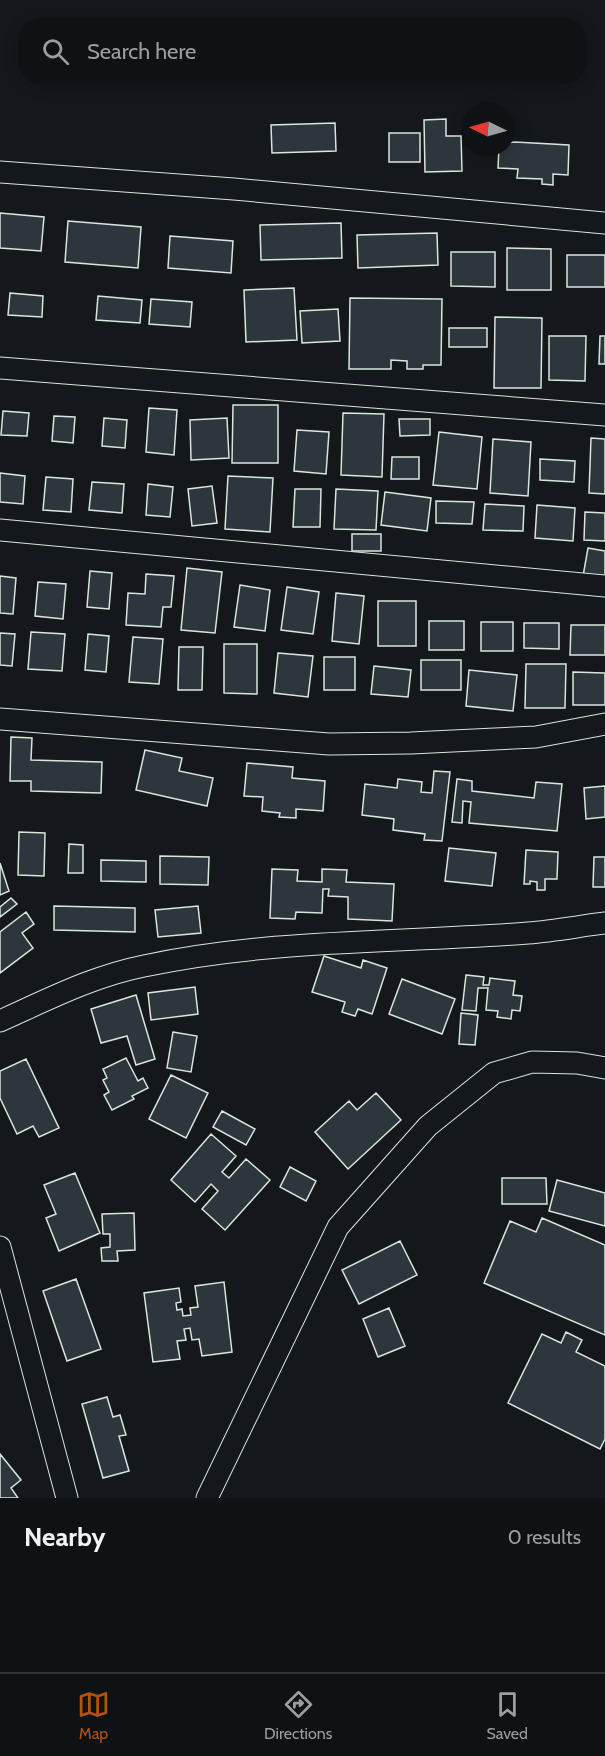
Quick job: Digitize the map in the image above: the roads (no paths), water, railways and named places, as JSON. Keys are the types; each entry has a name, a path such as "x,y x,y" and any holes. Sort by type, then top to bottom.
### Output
{"street":[{"path":"0,172 234,189 605,223"},
{"path":"0,368 605,415"},
{"path":"0,530 605,586"},
{"path":"0,719 329,744 536,737 605,724"},
{"path":"0,1021 83,983 142,966 212,954 309,945 530,933 605,923"},
{"path":"207,1498 338,1227 428,1126 494,1072 532,1062 577,1063 605,1068"},
{"path":"0,1247 67,1498"}]}
